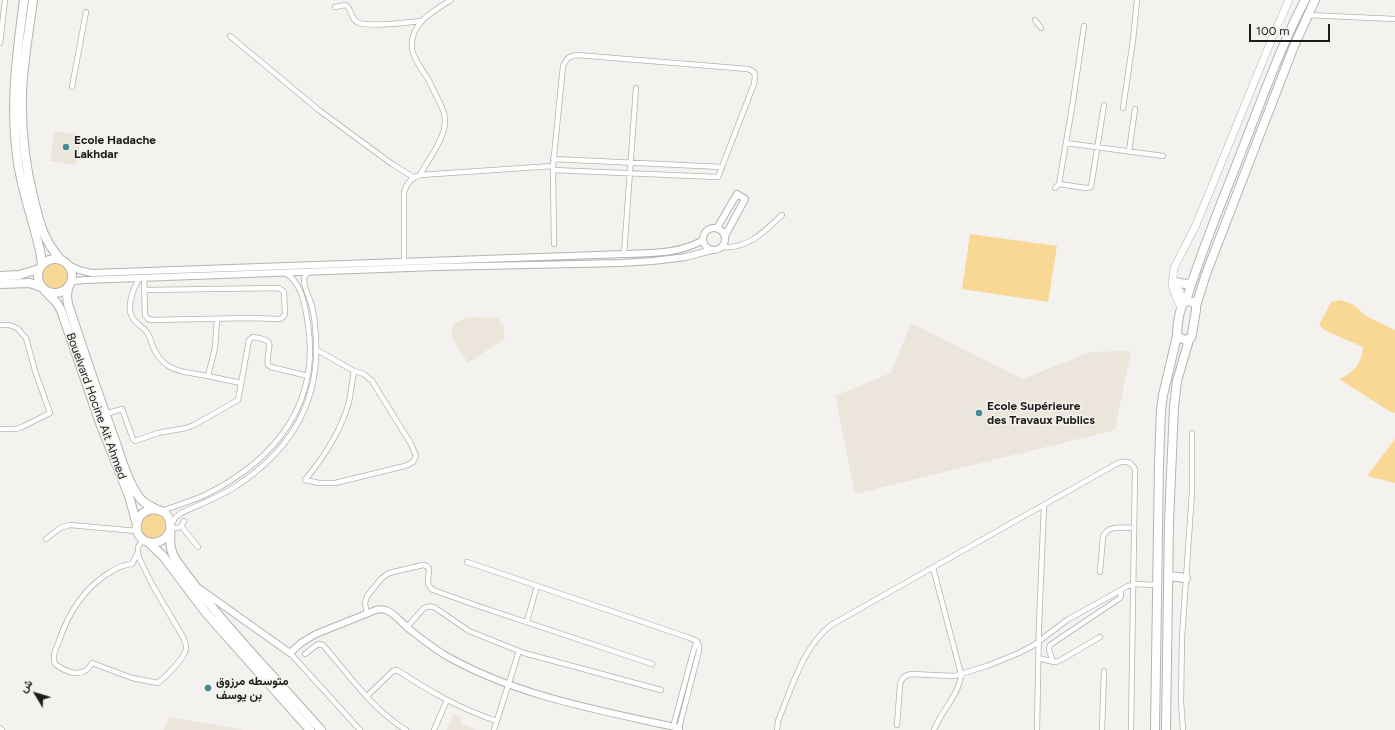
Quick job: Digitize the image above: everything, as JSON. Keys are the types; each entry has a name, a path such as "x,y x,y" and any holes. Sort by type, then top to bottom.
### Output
{"main road":[{"path":"24,0 14,80 14,124 20,173 28,208 40,248 40,267 37,278 43,289"},
{"path":"33,0 22,93 24,151 43,232 51,248 71,270 72,276 67,296 68,304 105,414 135,490 146,503 159,510 169,519 170,549 174,558 223,621 321,730"},
{"path":"1184,304 1174,279 1174,268 1196,225 1272,36 1289,0"},
{"path":"1155,730 1159,464 1162,406 1169,368 1184,304 1191,283 1276,65 1305,0"},
{"path":"1166,730 1169,520 1174,407 1177,381 1192,334 1196,306 1203,282 1294,46 1315,0"},
{"path":"0,276 19,275 40,267 51,260 64,263"},
{"path":"1174,279 1185,284 1191,283"},
{"path":"0,284 30,283 51,293 57,294 63,292 69,285"},
{"name":"Bouelvard Hocine Ait Ahmed","path":"43,289 56,302 61,310 100,423 129,496 137,528"},
{"path":"1184,304 1193,302 1196,306"},
{"path":"1177,336 1183,340 1189,340"},
{"path":"159,510 150,510 145,512 138,520 137,528 146,541 163,556 206,613 310,730"},
{"path":"146,541 159,542 164,540 170,528"},
{"path":"1169,576 1186,578"}],"street":[{"path":"0,43 5,0"},
{"path":"420,175 441,139 446,122 445,113 412,50 412,40 416,27 429,14 451,0"},
{"path":"1123,108 1137,0"},
{"path":"334,7 345,5 348,6 354,19 362,23 381,24 422,21"},
{"path":"72,87 86,12"},
{"path":"1307,15 1395,19"},
{"path":"1035,20 1041,28"},
{"path":"1084,26 1066,143 1057,186 1091,187 1104,105"},
{"path":"230,36 320,111 392,164 414,177"},
{"path":"404,261 404,192 409,182 414,177 420,175 553,168 718,177 754,84 754,72 748,69 577,55 566,59 553,159 553,168 554,244"},
{"path":"624,254 636,88"},
{"path":"1129,151 1135,109"},
{"path":"1066,143 1163,156"},
{"path":"553,159 722,167"},
{"path":"717,228 737,194 745,199 725,236 725,243 723,247"},
{"path":"69,285 75,280 428,267 654,261 686,257 723,247 735,246 752,240 768,229 782,215"},
{"path":"712,250 706,247 703,240 703,237 707,231 717,228 721,230 725,236"},
{"path":"64,263 79,270 92,273 624,254 688,248 703,240"},
{"path":"159,510 206,494 232,480 249,468 266,453 289,423 299,407 308,376 310,352 309,335 307,317 296,281 285,272"},
{"path":"182,527 170,528 175,518 181,513 213,498 247,478 262,467 281,447 303,414 310,397 317,364 315,321 304,281 308,272"},
{"path":"142,278 145,290 145,315 148,319 280,319 284,317 285,314 284,292 279,288 145,290"},
{"path":"142,278 134,287 130,312 134,320 143,327 148,334 155,352 160,359 173,369 241,383"},
{"path":"208,376 214,348 217,319"},
{"path":"0,325 9,325 17,328 26,338 36,374 50,413 16,429 0,429"},
{"path":"105,414 122,409 133,439 135,440 194,425 238,400 249,340 253,336 266,339 270,344 268,365 308,376"},
{"path":"317,350 354,371 364,374 372,381 416,452 415,459 410,464 345,482 327,484 305,480 335,437 349,400 354,371"},
{"path":"1183,730 1181,701 1182,637 1192,492 1192,433"},
{"path":"777,730 778,721 807,652 820,635 831,626 1121,462 1128,462 1134,467 1135,470 1131,730"},
{"path":"1037,730 1038,658 1044,505"},
{"path":"182,527 184,521"},
{"path":"46,539 60,528 70,525 137,528"},
{"path":"182,527 198,547"},
{"path":"1100,572 1103,537 1105,532 1112,528 1134,528"},
{"path":"138,552 132,564 120,566 102,578 92,586 76,604 67,621 54,655 55,664 59,667 81,674 87,671 92,663 132,678 158,682 175,666 184,654 186,645 183,637 153,586 139,558 138,547 146,541"},
{"path":"290,653 301,643 316,634 367,614 380,610 386,610 425,641 443,653 509,684 524,690 676,729 694,649 697,642 687,637 466,562"},
{"path":"367,614 367,596 382,578 389,573 423,565 427,566 429,569 427,581 428,586 431,589 652,664"},
{"path":"933,568 961,674 960,683 941,714 934,730"},
{"path":"192,583 290,653 360,730"},
{"path":"897,725 900,685 903,678 911,674 950,676 987,666 1020,653 1039,642 1067,620 1121,590 1134,584 1157,585"},
{"path":"527,621 537,586"},
{"path":"1052,662 1049,650 1050,645 1119,600 1121,590"},
{"path":"408,627 424,608 431,606 469,631 519,651 661,690"},
{"path":"1038,658 1052,662 1062,660 1100,637"},
{"path":"305,654 318,644 323,645 382,713 406,730"},
{"path":"494,730 519,651"},
{"path":"368,696 395,670 468,711 497,721"},
{"path":"1102,730 1104,671"},
{"path":"434,730 447,700"}],"shaded area":[{"name":"Ecole Hadache Lakhdar","path":"55,131 81,135 76,165 50,161"},
{"path":"970,234 1057,246 1048,302 962,289"},
{"path":"55,264 65,267 68,277 65,287 55,290 45,287 42,277 45,267"},
{"path":"1341,300 1354,305 1366,316 1395,330 1395,413 1389,411 1339,379 1349,374 1359,362 1363,347 1326,331 1319,325 1331,302"},
{"path":"468,317 499,318 500,324 503,325 505,338 468,363 454,341 452,327 455,323"},
{"name":"Ecole Supérieure des Travaux Publics","path":"911,323 1023,379 1091,352 1131,351 1115,430 855,494 835,396 891,373"},
{"path":"1395,439 1395,483 1367,476"},
{"path":"154,513 163,517 167,526 163,535 154,539 145,535 141,526 145,517"},
{"path":"453,714 463,718 460,724 475,730 447,730"},
{"path":"169,717 244,730 164,730"}],"place":[{"name":"Ecole Hadache Lakhdar","path":"66,147"},
{"name":"Ecole Supérieure des Travaux Publics","path":"979,413"},
{"name":"متوسطه مرزوق بن يوسف","path":"208,688"}]}
